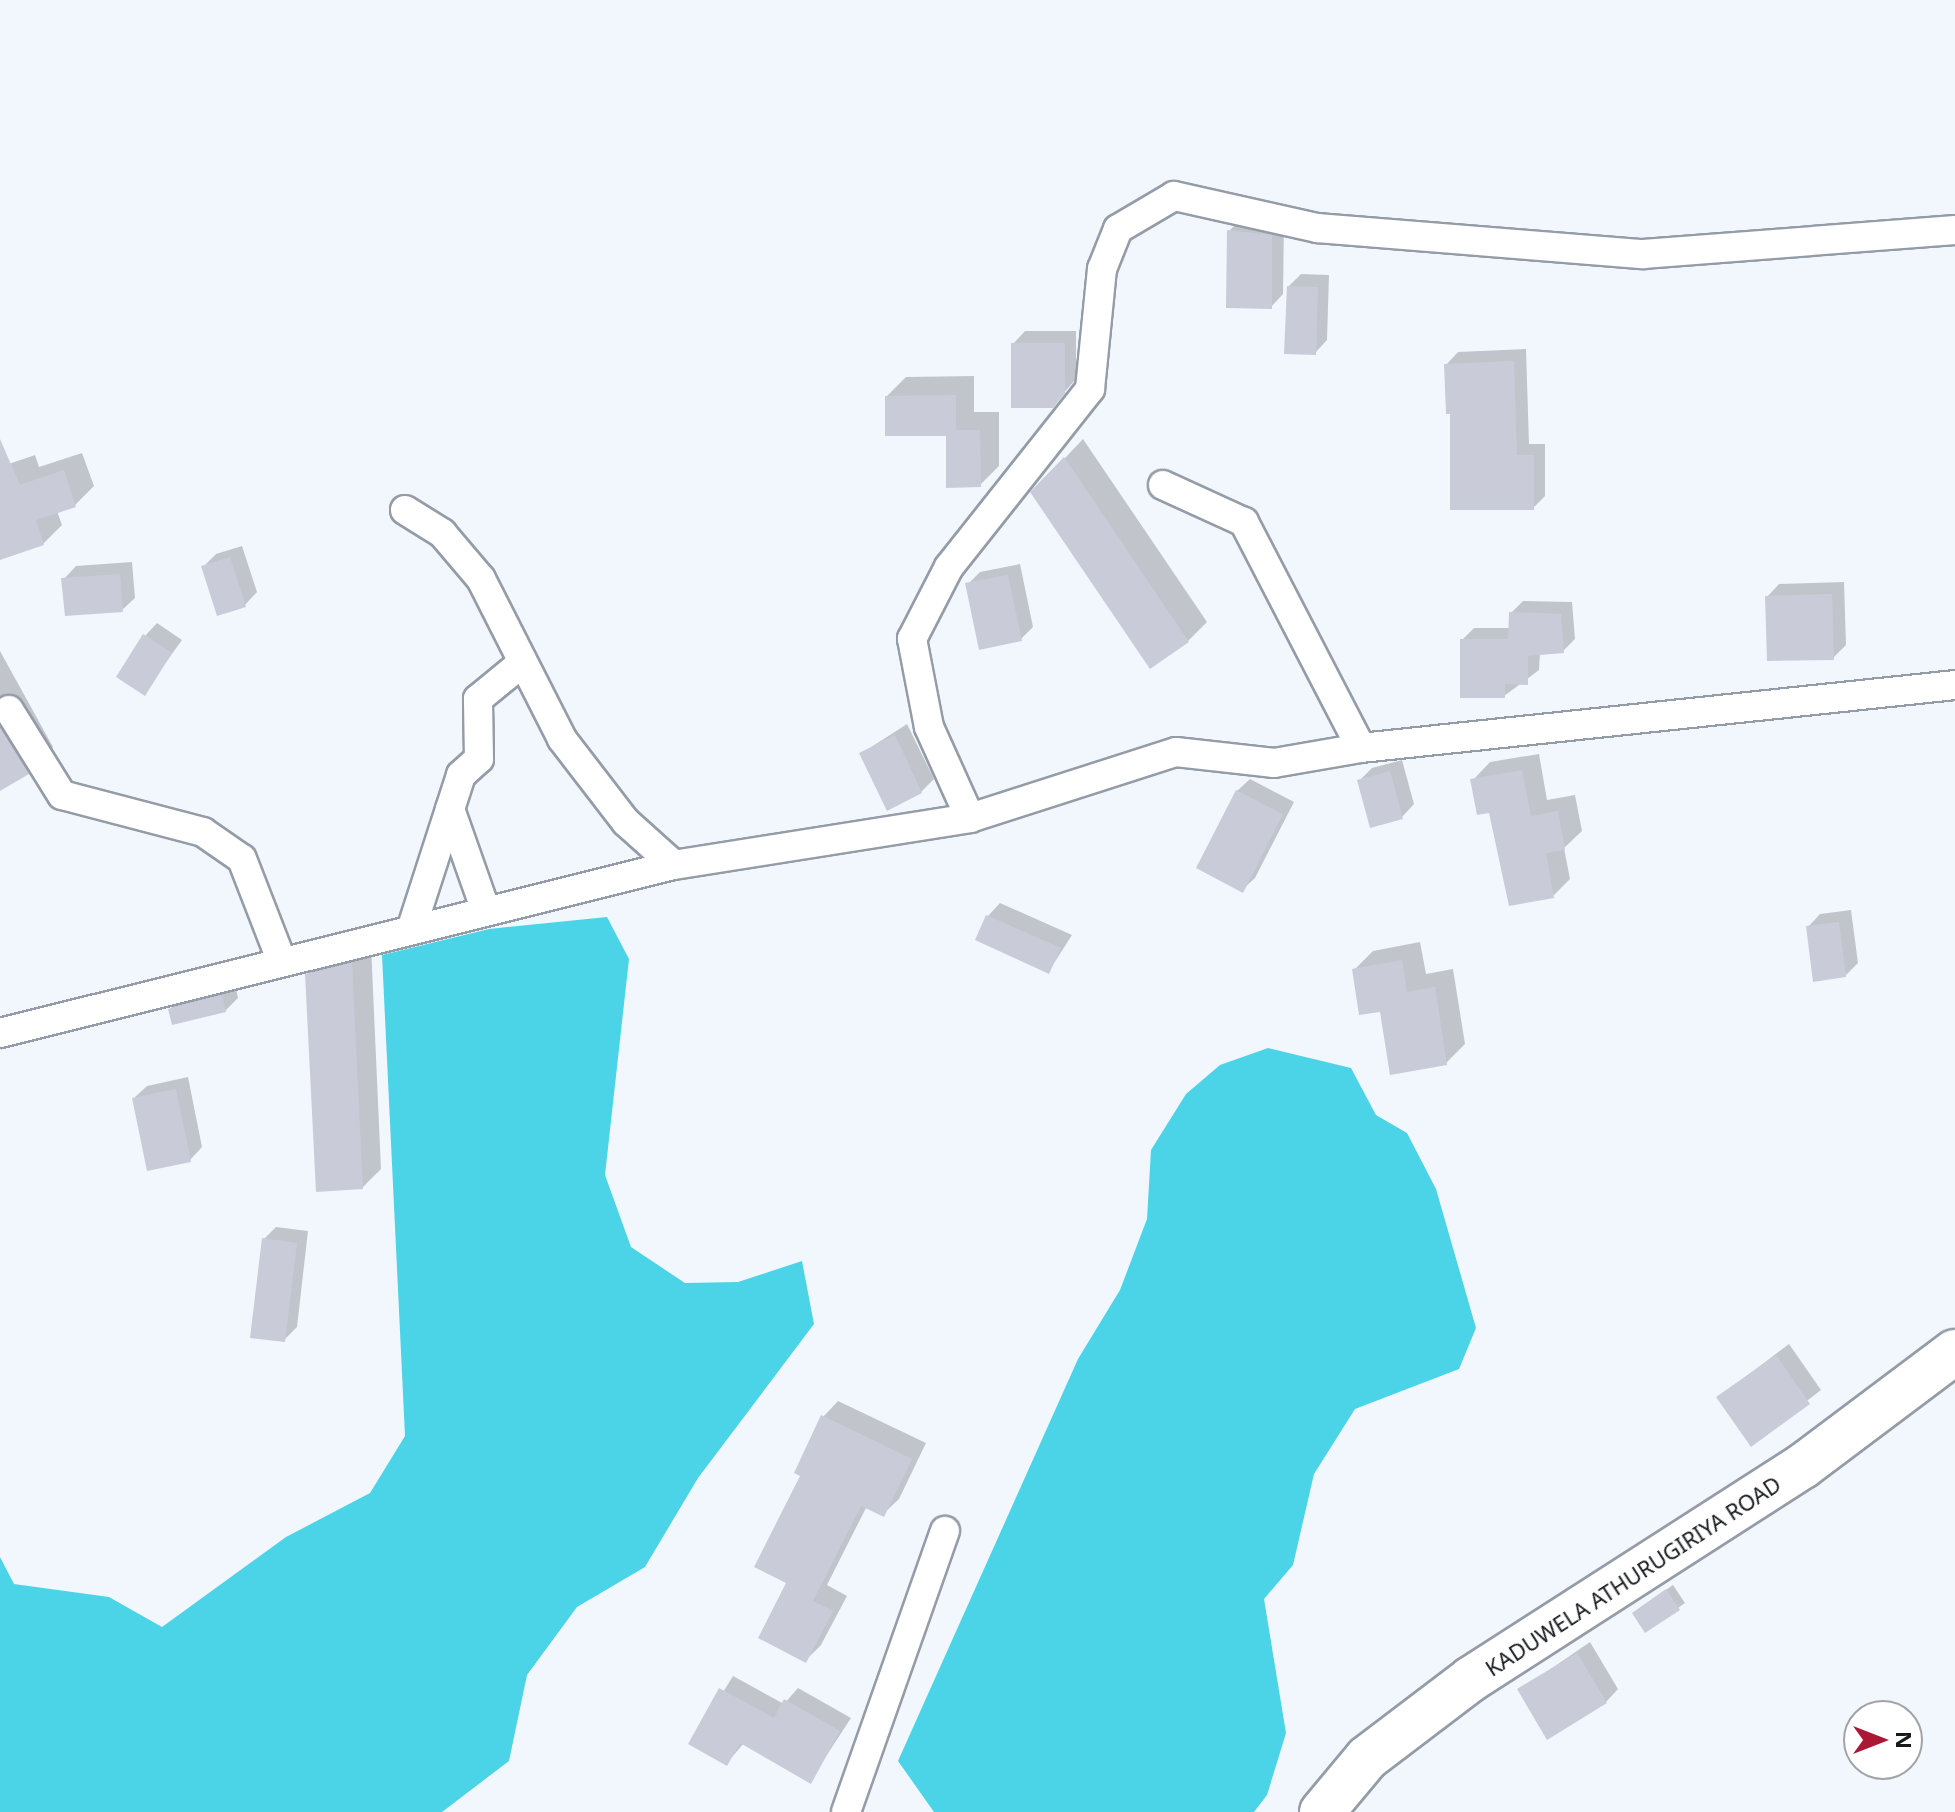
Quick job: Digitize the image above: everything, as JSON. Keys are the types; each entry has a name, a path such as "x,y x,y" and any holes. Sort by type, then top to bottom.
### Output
{"main road":[{"name":"KADUWELA ATHURUGIRIYA ROAD","path":"1322,1812 1367,1758 1471,1679 1803,1466 1955,1352"}],"street":[{"path":"970,818 929,727 912,639 949,567 1090,389 1102,269 1118,229 1174,196 1317,228 1643,254 1955,230"},
{"path":"1163,485 1244,522 1361,748"},
{"path":"405,510 442,533 481,579 562,739 626,822 674,865"},
{"path":"411,930 461,775 479,759 478,699 522,663"},
{"path":"0,1033 674,865 970,818 1176,752 1274,763 1361,748 1955,685"},
{"path":"9,710 62,795 203,832 242,859 282,962"},
{"path":"450,809 486,911"},
{"path":"846,1812 945,1531"}],"water":[{"path":"607,917 629,959 605,1175 631,1247 685,1283 738,1282 802,1261 814,1324 698,1478 645,1567 577,1607 527,1675 509,1761 442,1812 0,1812 0,1557 14,1584 109,1597 162,1627 286,1537 370,1493 405,1436 382,955 489,929"},
{"path":"1268,1048 1351,1068 1376,1115 1407,1133 1436,1189 1476,1328 1459,1369 1355,1409 1314,1474 1293,1565 1264,1599 1286,1733 1267,1795 1254,1812 934,1812 898,1761 1078,1359 1120,1290 1147,1219 1151,1150 1186,1094 1220,1065"}],"building":[{"path":"1227,230 1272,235 1272,309 1226,308"},
{"path":"1287,286 1318,287 1316,355 1284,354"},
{"path":"1011,343 1065,343 1065,393 1053,408 1011,408"},
{"path":"1514,361 1517,455 1534,455 1534,510 1450,510 1450,414 1446,414 1444,364"},
{"path":"956,395 956,430 980,430 981,487 946,488 946,436 885,436 885,396"},
{"path":"0,439 20,485 64,470 76,507 36,520 44,545 0,560"},
{"path":"1064,457 1189,642 1150,669 1030,492"},
{"path":"230,557 246,607 217,616 201,566"},
{"path":"120,574 123,612 65,616 61,578"},
{"path":"1008,575 1022,641 979,650 965,583"},
{"path":"1832,594 1834,660 1767,661 1765,596"},
{"path":"1509,612 1561,614 1564,653 1528,656 1528,685 1505,684 1505,698 1460,698 1460,639 1508,639"},
{"path":"143,634 172,653 145,696 116,677"},
{"path":"0,728 29,774 0,791"},
{"path":"895,735 922,793 887,811 859,753"},
{"path":"1522,770 1531,816 1558,811 1565,850 1546,853 1554,898 1509,906 1489,813 1477,815 1470,779"},
{"path":"1390,771 1403,819 1370,828 1357,780"},
{"path":"1236,790 1283,814 1243,893 1196,868"},
{"path":"986,915 1061,948 1049,974 975,940"},
{"path":"1839,922 1846,977 1813,982 1806,926"},
{"path":"1402,960 1407,992 1435,987 1447,1065 1390,1075 1380,1012 1359,1015 1352,969"},
{"path":"352,963 363,1189 316,1192 305,974"},
{"path":"222,995 226,1012 172,1025 168,1009"},
{"path":"176,1089 191,1162 147,1171 132,1098"},
{"path":"262,1238 297,1243 285,1342 250,1338"},
{"path":"1776,1355 1810,1404 1751,1447 1716,1397"},
{"path":"821,1415 912,1459 884,1517 861,1506 813,1601 833,1611 806,1663 758,1638 786,1583 754,1567 800,1476 794,1473"},
{"path":"1666,1589 1680,1610 1645,1633 1632,1613"},
{"path":"1577,1653 1607,1703 1547,1740 1517,1689"},
{"path":"719,1688 774,1718 784,1699 840,1731 811,1784 740,1743 727,1766 688,1744"}]}
